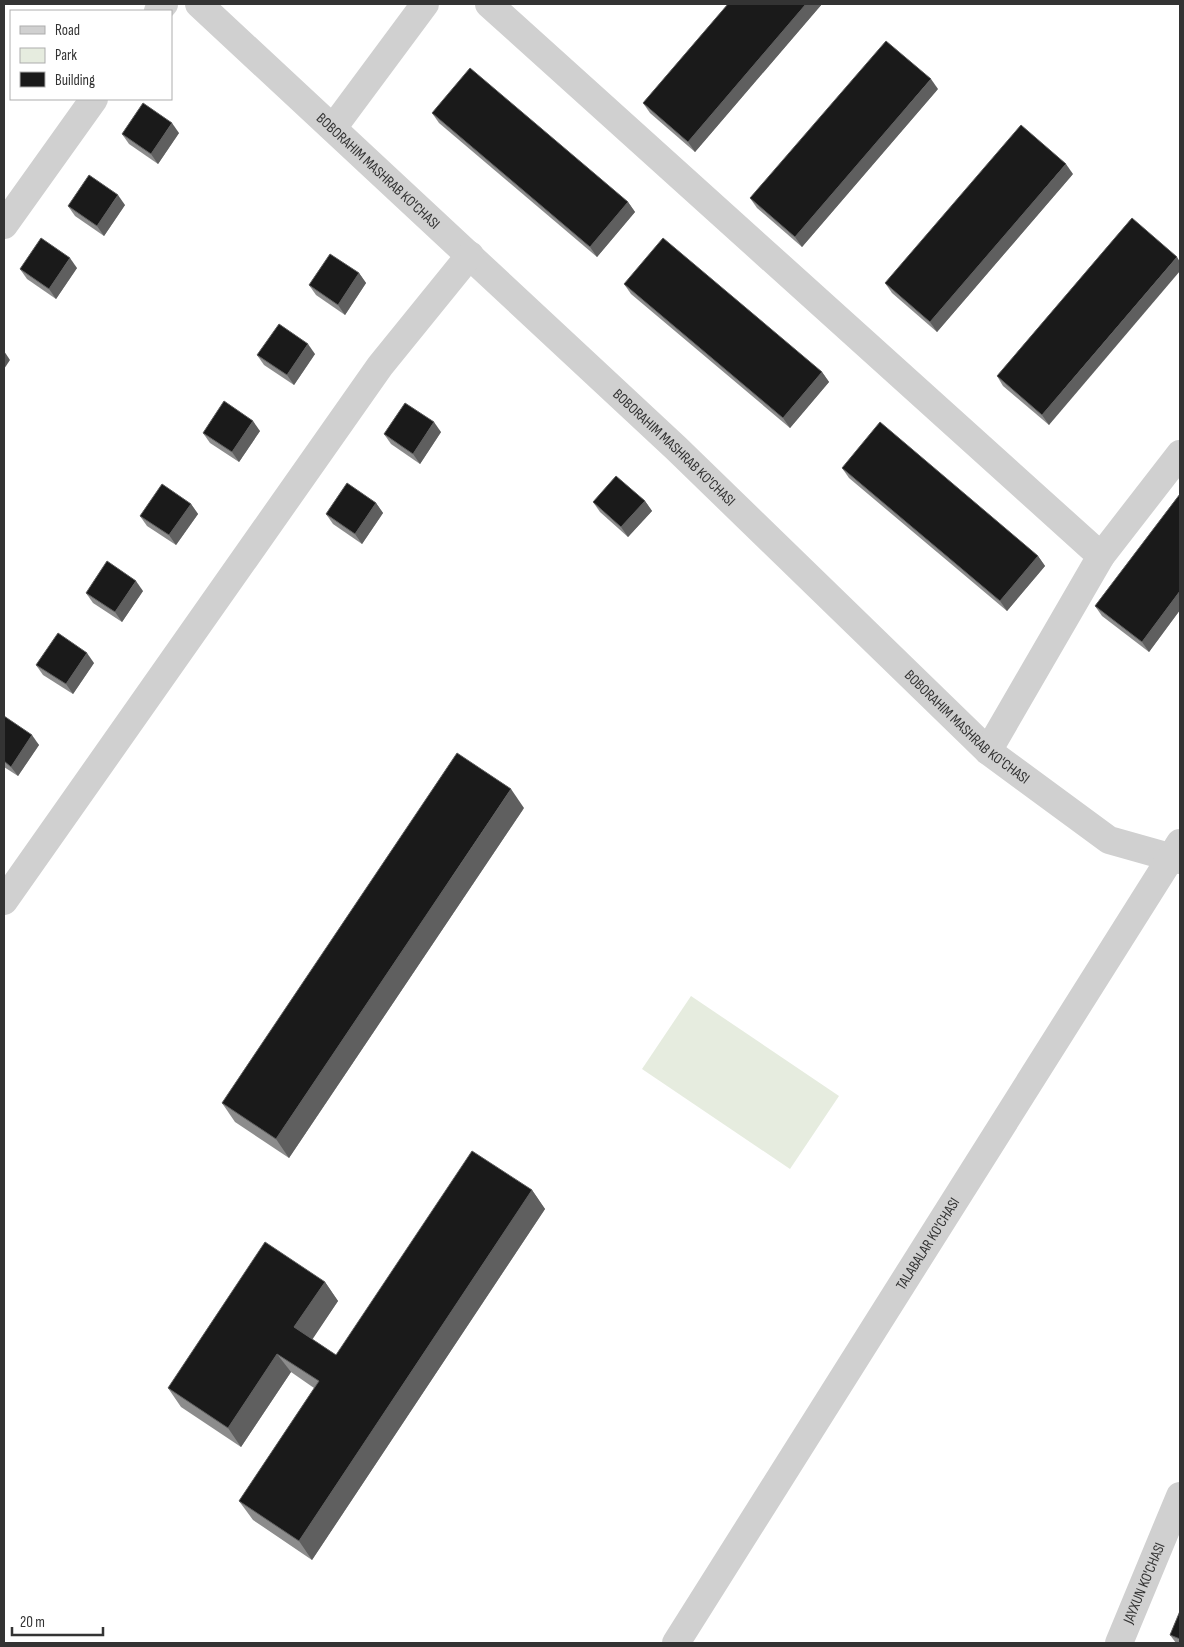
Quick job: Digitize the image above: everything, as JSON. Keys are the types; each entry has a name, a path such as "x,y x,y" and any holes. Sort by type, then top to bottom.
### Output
{"street":[{"name":"BOBORAHIM MASHRAB KO'CHASI","path":"199,4 676,448 988,751 1109,840 1177,854"},
{"path":"332,128 425,4"},
{"path":"489,4 1101,556"},
{"path":"4,225 93,100"},
{"path":"4,901 380,366 470,255"},
{"path":"988,751 1101,556 1180,454"},
{"name":"TALABALAR KO'CHASI","path":"676,1643 1177,854"},
{"name":"JAYXUN KO'CHASI","path":"1119,1643 1180,1496"}],"green space":[{"path":"691,996 839,1096 790,1169 642,1069"}],"building":[{"path":"728,4 806,4 688,142 643,103"},
{"path":"886,41 931,79 795,237 750,198"},
{"path":"470,68 628,202 590,247 432,113"},
{"path":"143,103 172,123 151,154 122,134"},
{"path":"1021,125 1066,164 930,322 885,283"},
{"path":"89,175 118,195 97,226 68,206"},
{"path":"1132,218 1177,257 1042,415 997,376"},
{"path":"41,238 70,258 49,289 20,269"},
{"path":"663,238 822,372 783,418 624,284"},
{"path":"330,254 359,273 338,305 309,285"},
{"path":"279,324 308,344 287,375 257,355"},
{"path":"224,401 253,421 232,452 203,433"},
{"path":"405,403 434,422 413,454 384,434"},
{"path":"880,422 1038,556 1000,601 842,468"},
{"path":"616,476 645,501 621,527 593,502"},
{"path":"347,483 376,503 355,534 326,514"},
{"path":"162,484 191,504 169,535 140,516"},
{"path":"1180,494 1180,591 1142,642 1095,606"},
{"path":"107,561 136,581 115,612 86,593"},
{"path":"58,633 87,653 66,684 36,665"},
{"path":"4,716 32,735 11,767 4,761"},
{"path":"457,753 511,789 276,1139 222,1103"},
{"path":"472,1151 532,1190 299,1541 239,1501 319,1381 277,1354 228,1428 168,1388 265,1242 325,1282 294,1327 336,1355"},
{"path":"1180,1611 1180,1639 1170,1635"}]}
